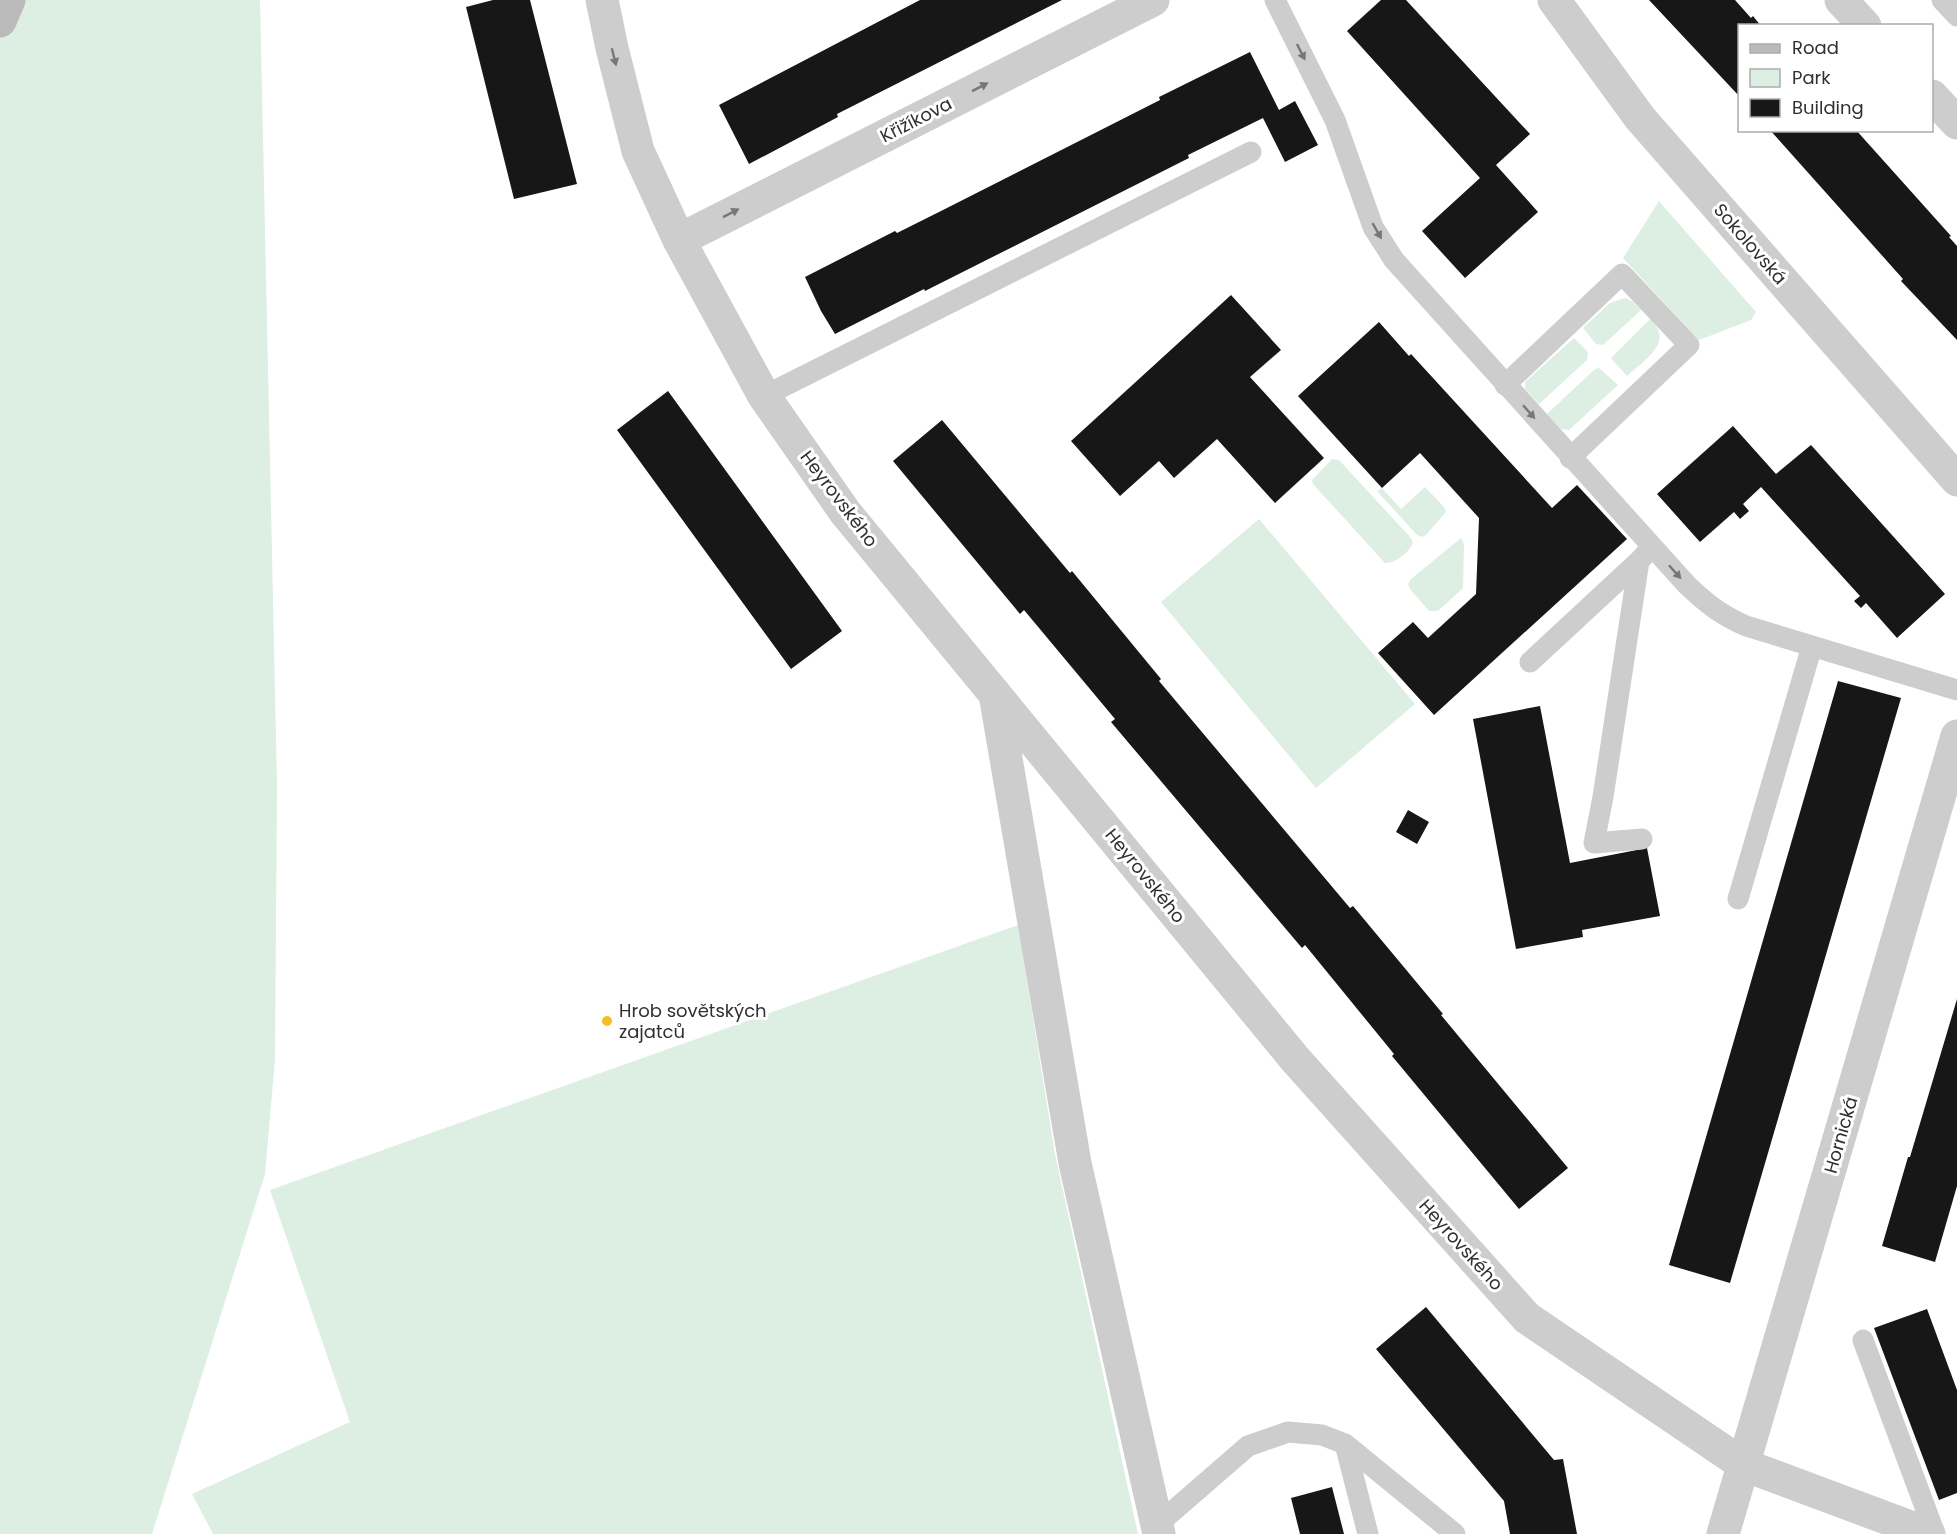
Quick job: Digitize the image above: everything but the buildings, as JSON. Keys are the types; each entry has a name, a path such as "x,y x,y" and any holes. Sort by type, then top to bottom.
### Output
{"street":[{"path":"0,21 9,0"},
{"name":"Heyrovského","path":"602,0 638,151 679,240 764,396 845,512 1294,1059 1527,1318 1744,1465 1929,1534"},
{"name":"Křižíkova","path":"679,240 1153,0"},
{"name":"Sokolovská","path":"1554,0 1640,118 1957,480"},
{"path":"1841,0 1863,24"},
{"path":"1933,97 1957,123"},
{"path":"994,692 1075,1163 1158,1529"},
{"name":"Hornická","path":"1723,1534 1957,736"}],"lane":[{"path":"1275,0 1335,120 1373,227 1394,260 1570,458 1645,554 1687,585 1708,605 1724,616 1746,626 1957,690"},
{"path":"1942,0 1957,16"},
{"path":"764,396 1251,152"},
{"path":"1505,385 1622,274 1689,345 1570,458"},
{"path":"1530,662 1645,554"},
{"path":"1642,839 1593,843 1645,554"},
{"path":"1738,899 1812,646"},
{"path":"1863,1340 1935,1534"},
{"path":"1158,1529 1248,1446 1288,1432 1322,1435 1345,1444 1455,1534"},
{"path":"1345,1444 1368,1534"}],"green space":[{"path":"0,0 260,0 277,785 275,1059 265,1174 152,1534 0,1534"},
{"path":"1659,201 1756,312 1751,320 1699,340 1623,258"},
{"path":"1625,298 1641,310 1603,345 1596,344 1583,328 1610,303"},
{"path":"1650,319 1657,327 1660,336 1658,343 1648,357 1627,376 1611,358"},
{"path":"1574,338 1588,352 1587,360 1539,404 1525,389 1525,382"},
{"path":"1599,368 1618,385 1569,430 1561,429 1547,414 1595,369"},
{"path":"1332,459 1339,460 1411,538 1413,542 1409,550 1402,556 1385,563 1313,484 1312,480"},
{"path":"1425,487 1446,512 1426,535 1421,537 1377,491 1382,488 1401,509"},
{"path":"1259,519 1415,704 1316,788 1161,602"},
{"path":"1461,538 1464,544 1463,588 1438,611 1429,611 1408,584 1411,579"},
{"path":"1018,925 1055,1154 1138,1534 213,1534 192,1494 350,1422 270,1190"}],"place":[{"name":"Hrob sovětských zajatců","path":"607,1021"}]}
